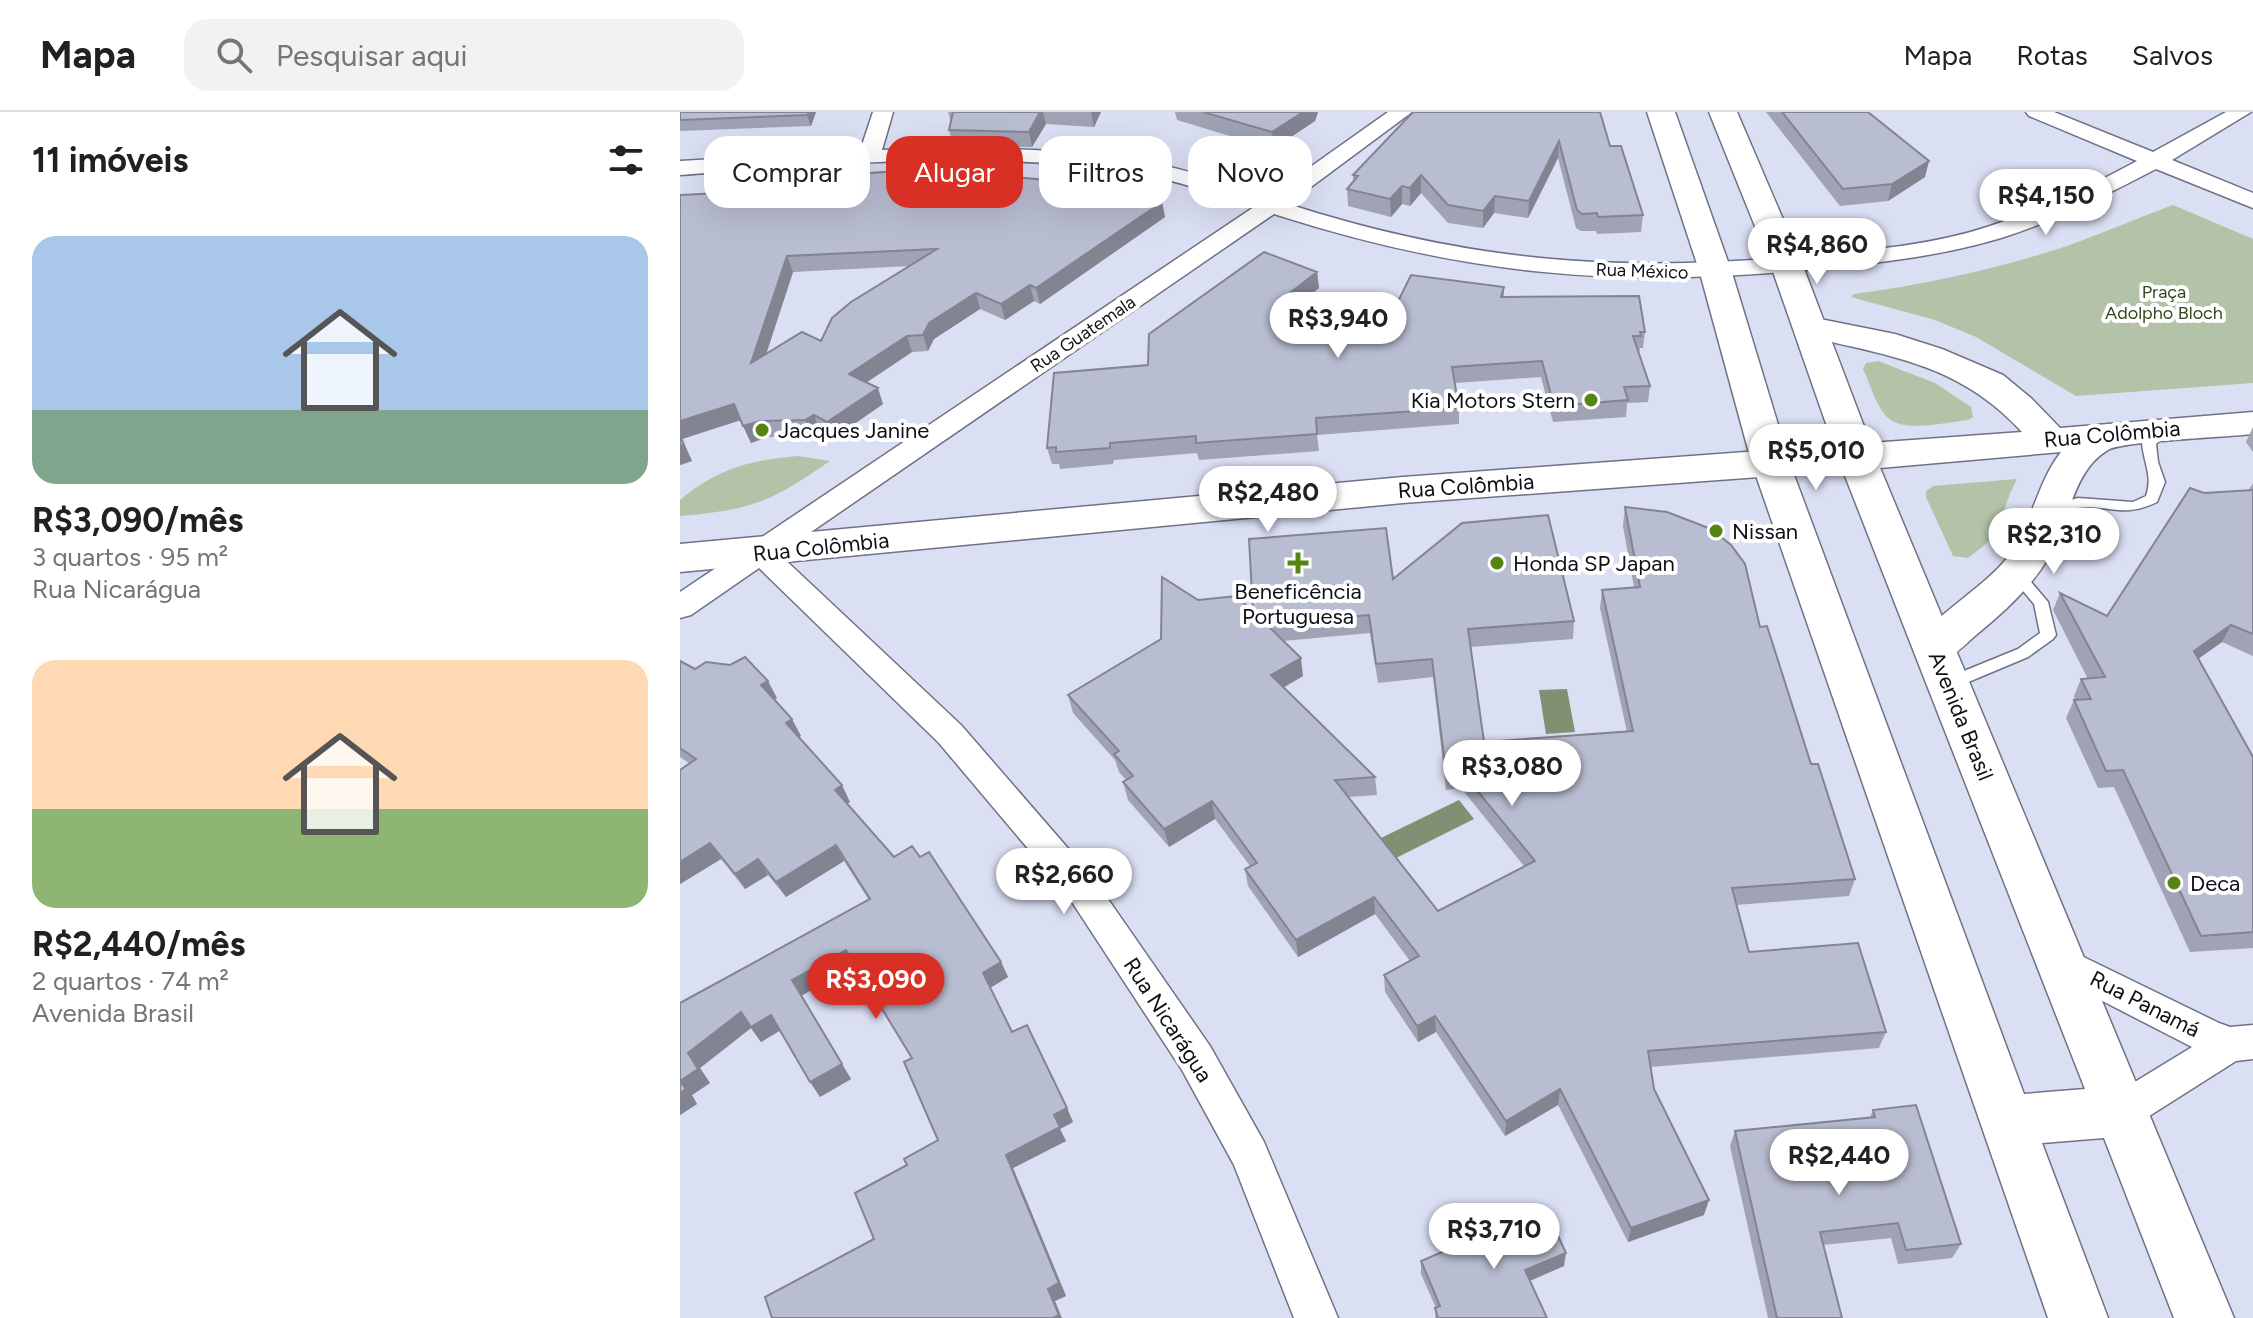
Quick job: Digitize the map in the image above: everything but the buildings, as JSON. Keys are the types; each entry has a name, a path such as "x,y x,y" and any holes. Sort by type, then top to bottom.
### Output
{"main road":[{"path":"1661,112 1716,273 1771,464 2078,1318"},
{"name":"Avenida Brasil","path":"1723,112 1787,266 1857,458 2204,1318"},
{"path":"1810,327 1883,341 1930,356 1990,383 2019,407 2049,439"},
{"name":"Rua Colômbia","path":"680,558 761,553 1403,490 1857,458 2253,423"},
{"path":"1941,666 2030,555 2072,463 2103,435"},
{"path":"2007,1120 2121,1112"}],"street":[{"path":"870,153 883,112"},
{"name":"Rua Guatemala","path":"1312,176 1402,112"},
{"path":"2036,112 2253,201"},
{"name":"Rua México","path":"1277,208 1351,232 1502,263 1574,269 1716,273 1787,266 1913,251 1993,232 2097,192 2241,112"},
{"name":"Rua México","path":"870,156 1039,155"},
{"name":"Rua México","path":"1172,173 1271,178 1331,162"},
{"name":"Rua México","path":"680,168 704,166"},
{"name":"Rua Guatemala","path":"680,607 1268,208"},
{"name":"Rua Nicarágua","path":"761,553 950,734 1080,886 1196,1058 1250,1155 1316,1318"},
{"name":"Rua Panamá","path":"2061,962 2151,1009 2241,1043"},
{"name":"Rua Panamá","path":"2121,1112 2241,1043"}],"lane":[{"path":"2051,510 2078,503 2135,507 2152,499 2158,482 2149,443 2164,430"},
{"path":"1941,666 2023,653 2048,635 2041,602 2015,573"}],"green space":[{"name":"Praça Adolpho Bloch","path":"2173,205 2253,239 2253,383 2076,396 1976,337 1935,320 1851,297 2033,257"},
{"path":"1878,361 1935,383 1971,407 1973,417 1925,426 1893,421 1879,406 1863,369 1866,363"},
{"path":"798,456 830,461 760,502 726,511 680,516 680,500 707,481 749,464"},
{"path":"2017,479 2001,522 1991,539 1968,558 1953,556 1926,491 1933,486"}],"shaded area":[{"path":"1567,689 1575,732 1546,734 1539,690"},
{"path":"1459,800 1474,819 1396,858 1381,838"}],"place":[{"name":"Kia Motors Stern","path":"1591,400"},
{"name":"Jacques Janine","path":"762,430"},
{"name":"Nissan","path":"1716,531"},
{"name":"Beneficência Portuguesa","path":"1298,563"},
{"name":"Honda SP Japan","path":"1497,563"},
{"name":"Deca","path":"2174,883"}]}
